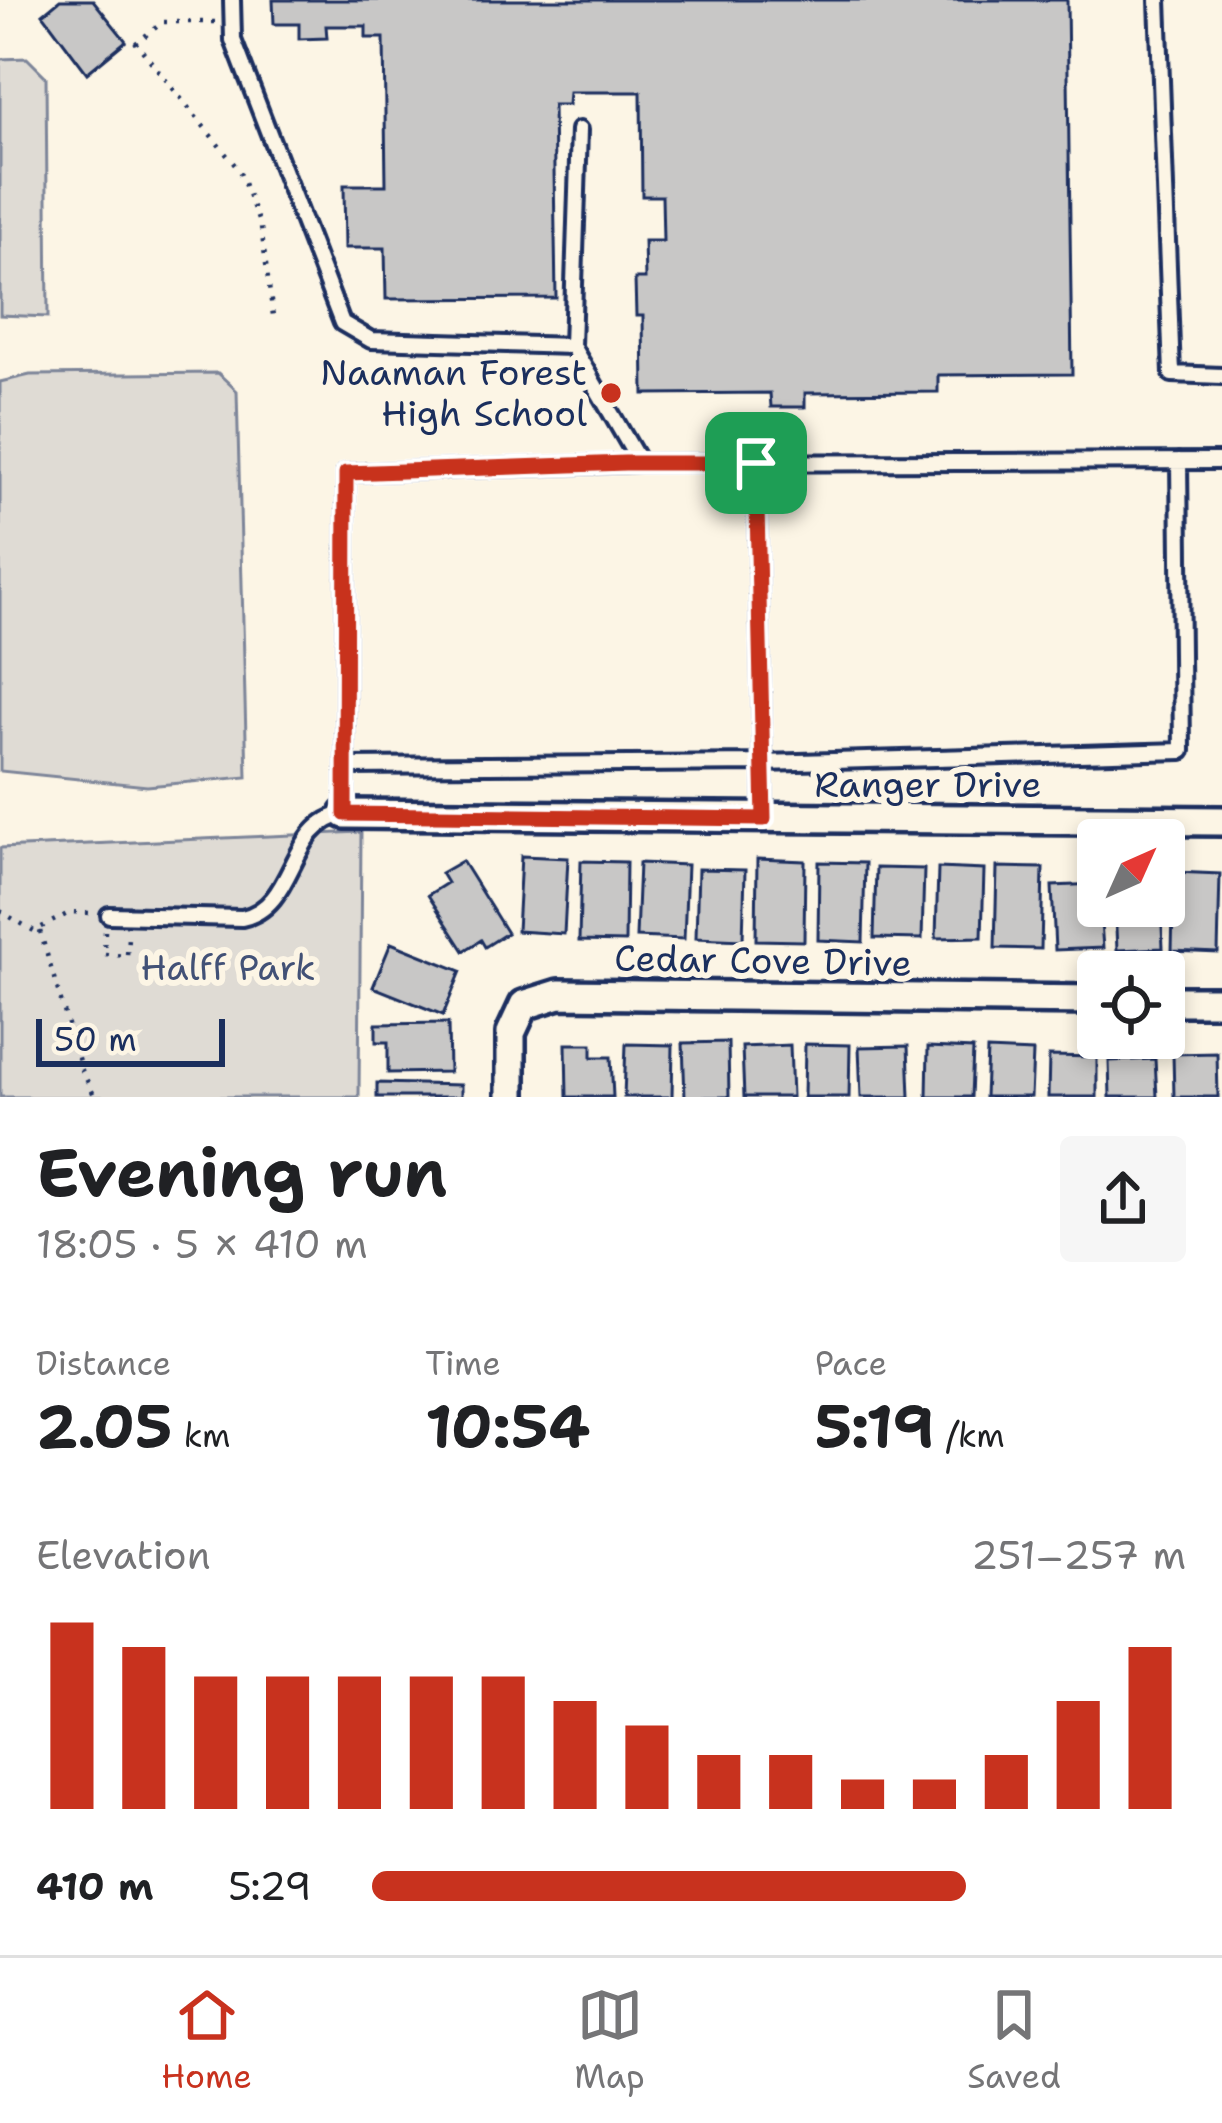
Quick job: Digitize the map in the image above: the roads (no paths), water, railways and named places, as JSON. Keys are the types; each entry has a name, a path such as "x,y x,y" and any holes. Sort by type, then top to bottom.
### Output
{"street":[{"name":"Ranger Drive","path":"345,814 1222,821"},
{"name":"Cedar Cove Drive","path":"512,1097 511,1033 524,1005 559,994 1077,1000"},
{"path":"1185,1001 1222,1001"}],"lane":[{"path":"232,0 233,40 342,323 371,340 572,346"},
{"path":"1158,0 1172,374 1222,376"},
{"path":"579,130 572,346 640,463"},
{"path":"345,766 764,763 1182,751 1179,461"},
{"path":"107,915 242,919 259,915 272,902 314,828 326,817 345,814 346,473 640,463 1222,461"},
{"path":"756,463 764,819"}],"place":[{"name":"Naaman Forest High School","path":"611,393"}],"park label":[{"name":"Halff Park","path":"228,967"}]}
